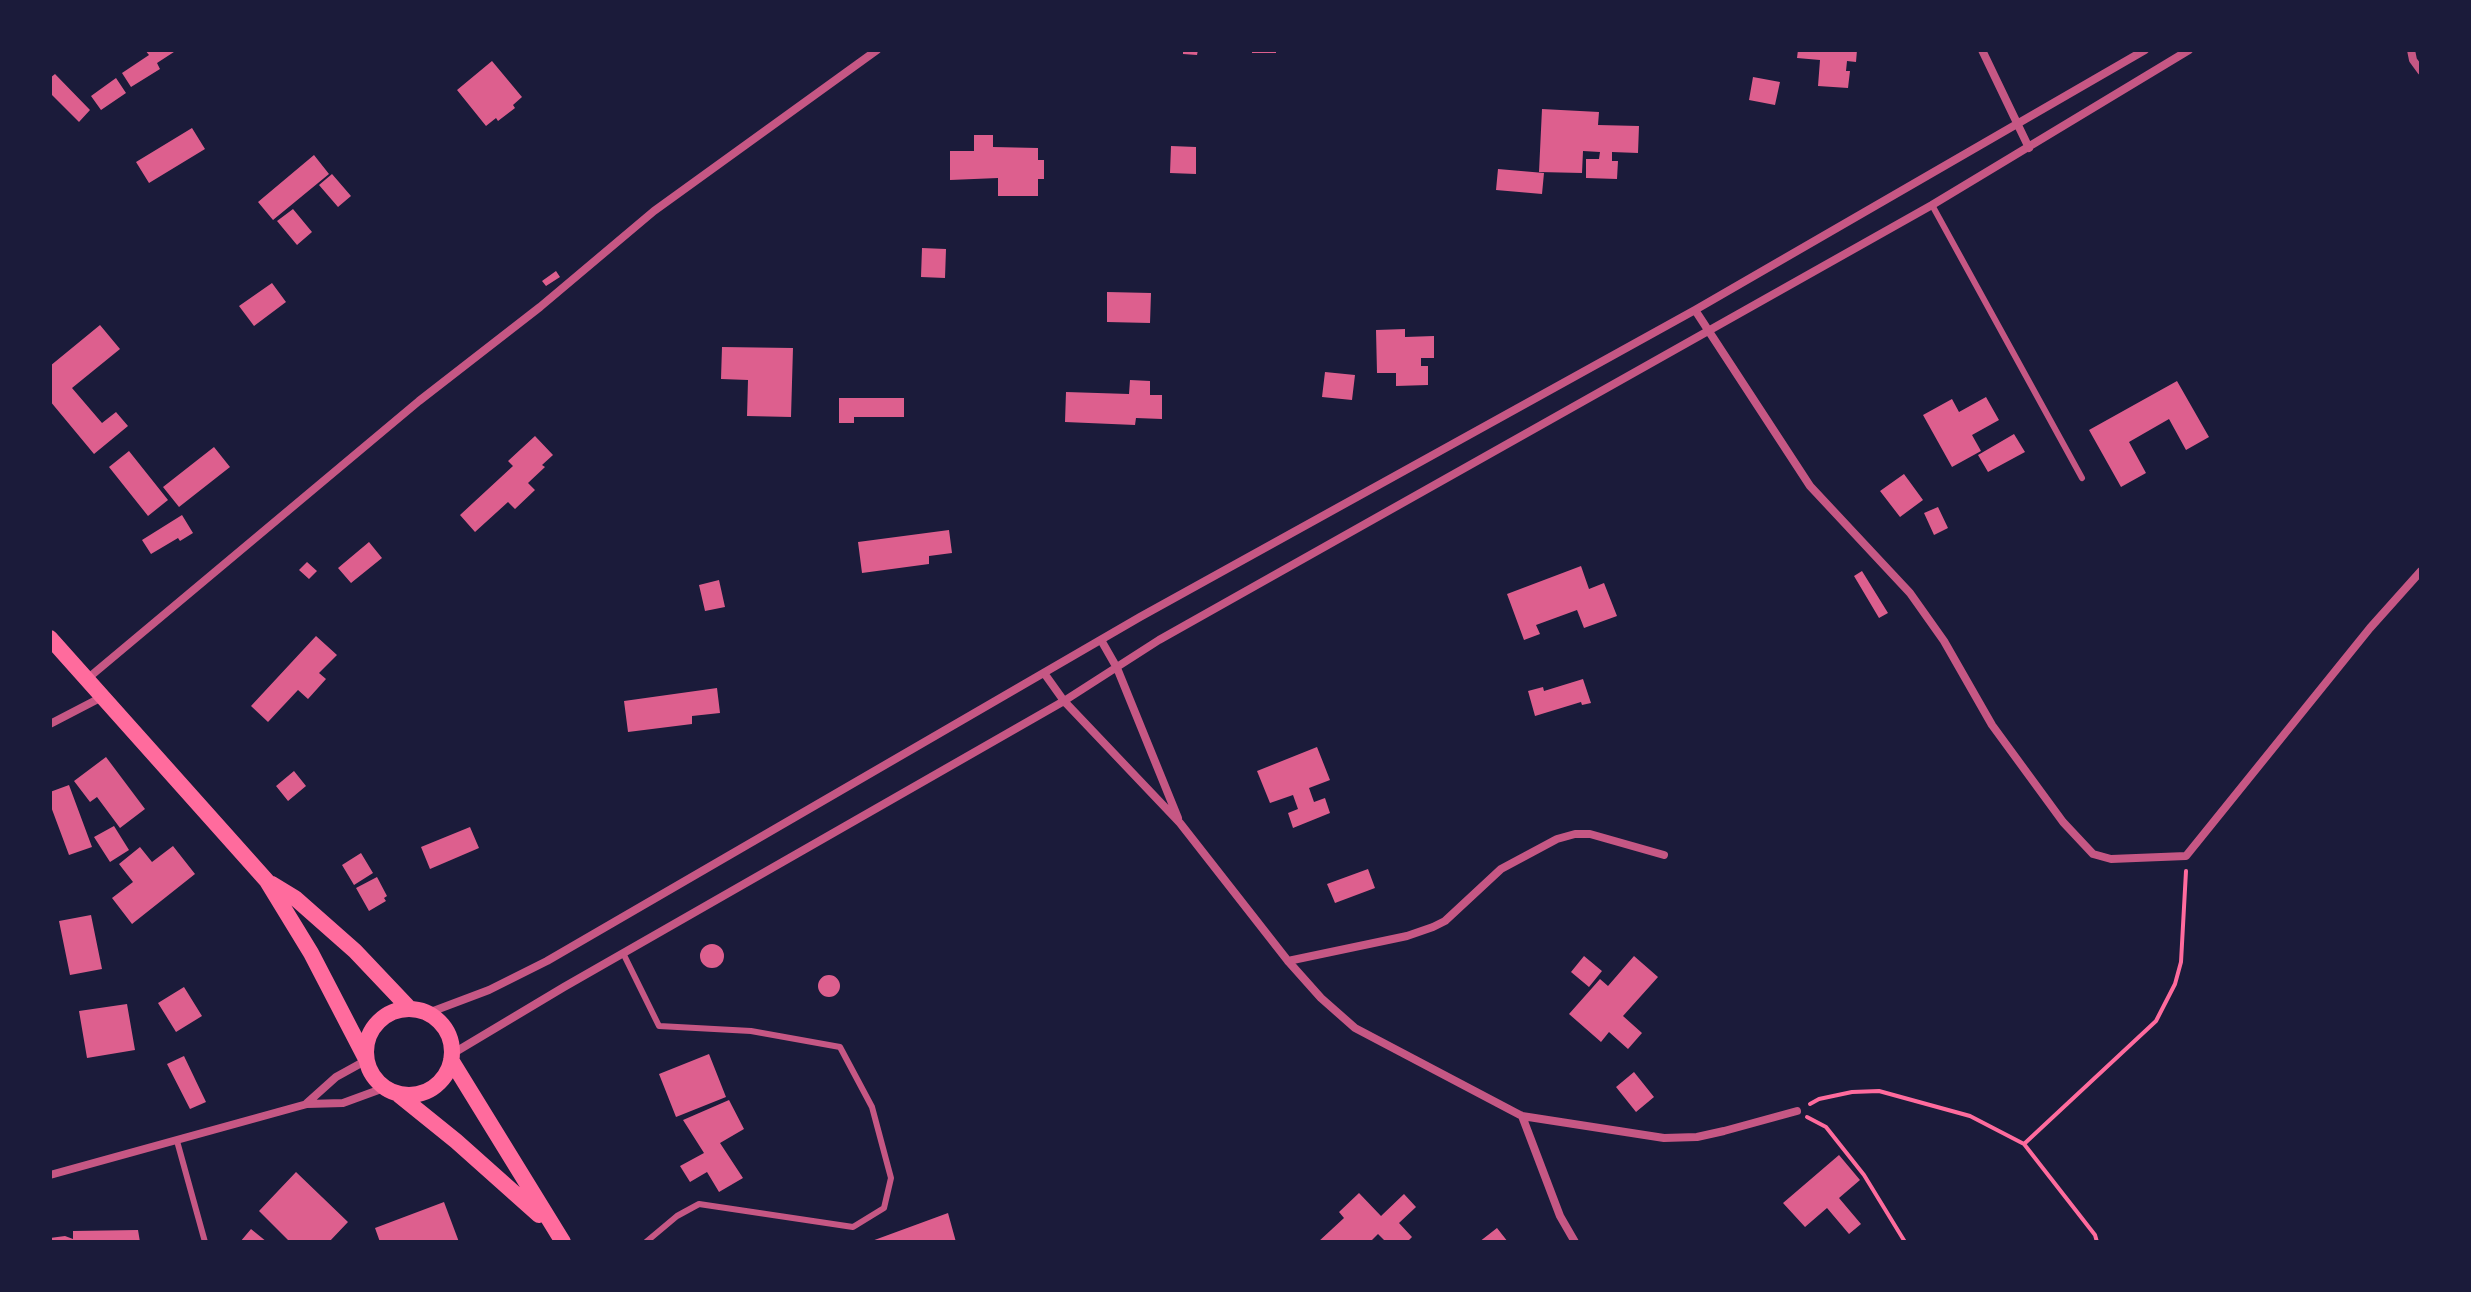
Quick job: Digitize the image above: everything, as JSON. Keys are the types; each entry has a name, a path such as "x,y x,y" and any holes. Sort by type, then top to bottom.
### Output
{"main road":[{"path":"50,638 267,881 311,953 372,1076 456,1141 552,1227"},
{"path":"267,881 295,898 346,943 410,1009"},
{"path":"365,1059 366,1042 382,1018 395,1011 410,1009 428,1013 446,1030 452,1057 563,1242"},
{"path":"392,1092 417,1095 433,1088 445,1076 452,1057"}],"street":[{"path":"87,679 395,421 540,307 654,211 877,50"},
{"path":"1982,50 2029,148"},
{"path":"428,1013 489,990 547,961 1101,640 1695,310 2145,50"},
{"path":"452,1057 623,953 1064,701 1172,632 1932,205 2189,50"},
{"path":"2411,50 2413,60 2421,71"},
{"path":"1695,310 1810,486 1910,593 1944,641 1992,725 2076,839 2093,854 2111,859 2186,856 2370,628 2421,571"},
{"path":"1101,640 1117,668 1180,823"},
{"path":"1044,673 1064,701 1180,823 1288,961 1321,998 1355,1028 1522,1116 1664,1138 1697,1137 1797,1111"},
{"path":"50,724 102,697"},
{"path":"1288,961 1407,936 1433,927 1445,921 1501,869 1557,839 1590,834 1664,855"},
{"path":"307,1104 336,1077 365,1059"},
{"path":"50,1175 307,1104 343,1103 392,1092"},
{"path":"1522,1116 1560,1216 1575,1242"}],"lane":[{"path":"1932,205 2082,478"},
{"path":"623,953 659,1026 751,1031 840,1047 872,1107 891,1178 884,1208 853,1227 699,1204 677,1216 646,1242"},
{"path":"177,1141 205,1242"}],"path":[{"path":"2024,1144 2156,1021 2175,984 2181,962 2186,856"},
{"path":"1797,1111 1819,1099 1852,1092 1879,1091 1970,1116 2024,1144 2095,1235 2097,1242"},
{"path":"1797,1111 1826,1127 1864,1175 1905,1242"}],"building":[{"path":"145,50 177,50 157,63 160,69 131,87 122,73 149,55"},
{"path":"1183,50 1198,50 1197,55 1183,54"},
{"path":"1252,50 1276,50 1276,53 1252,53"},
{"path":"1798,50 1857,50 1856,62 1847,61 1846,71 1850,71 1848,88 1818,86 1820,60 1797,58"},
{"path":"492,61 522,97 513,105 515,108 486,126 457,90"},
{"path":"55,74 90,110 79,122 50,93 50,78"},
{"path":"1753,77 1780,82 1775,105 1749,100"},
{"path":"116,78 126,93 101,110 91,96"},
{"path":"1542,109 1599,112 1598,125 1639,126 1638,153 1612,152 1612,161 1618,161 1617,179 1586,178 1586,159 1599,159 1600,152 1583,151 1582,173 1539,172"},
{"path":"192,128 205,149 149,183 136,162"},
{"path":"974,135 993,135 993,147 1038,148 1038,160 1044,160 1044,179 1038,179 1038,196 998,196 998,178 950,180 950,151 974,151"},
{"path":"1171,146 1196,147 1196,174 1170,173"},
{"path":"314,155 329,174 273,220 258,202"},
{"path":"1498,169 1544,173 1542,194 1496,190"},
{"path":"332,174 351,196 338,207 319,185"},
{"path":"293,209 312,232 297,245 277,221"},
{"path":"922,248 946,249 945,278 921,277"},
{"path":"556,271 560,277 546,286 542,281"},
{"path":"272,283 286,302 254,326 239,306"},
{"path":"1107,292 1151,293 1150,323 1107,322"},
{"path":"100,325 120,349 72,388 102,423 116,412 128,426 94,454 50,401 50,366"},
{"path":"1405,329 1405,337 1434,336 1434,358 1421,358 1421,366 1428,366 1428,385 1396,386 1396,373 1377,373 1376,330"},
{"path":"722,347 793,348 791,417 747,416 748,380 721,379"},
{"path":"1325,372 1355,375 1352,400 1322,397"},
{"path":"1130,380 1150,381 1150,395 1162,395 1162,419 1136,418 1135,425 1065,422 1066,392 1129,394"},
{"path":"2177,381 2209,437 2186,450 2169,419 2129,442 2146,473 2121,487 2089,430"},
{"path":"1986,397 1999,420 1972,435 1981,451 1952,467 1923,415 1952,399 1959,412"},
{"path":"839,398 904,398 904,417 854,417 854,423 839,423"},
{"path":"2014,434 2025,452 1988,472 1978,455"},
{"path":"535,436 553,455 528,483 535,490 515,509 508,502 475,532 460,515 513,466 508,461"},
{"path":"214,447 230,467 179,507 163,487"},
{"path":"129,451 168,500 148,516 109,467"},
{"path":"1904,474 1923,500 1900,517 1880,491"},
{"path":"1938,507 1948,528 1934,535 1924,513"},
{"path":"182,515 193,533 151,554 142,540"},
{"path":"949,530 952,553 929,556 929,564 862,573 858,542"},
{"path":"369,542 382,558 351,583 338,568"},
{"path":"307,562 317,571 309,579 299,570"},
{"path":"1581,566 1589,589 1604,583 1617,616 1584,628 1577,610 1536,625 1540,634 1524,640 1507,594"},
{"path":"1862,571 1888,613 1879,618 1854,576"},
{"path":"719,580 725,607 705,611 699,585"},
{"path":"316,636 337,655 319,673 326,679 308,699 298,690 268,722 251,706"},
{"path":"1583,679 1591,703 1582,705 1581,702 1535,716 1528,691 1543,687 1544,691"},
{"path":"717,688 720,713 692,716 692,724 628,732 624,701"},
{"path":"1317,747 1330,780 1309,788 1314,802 1325,798 1330,813 1293,828 1288,813 1298,809 1293,795 1270,803 1257,771"},
{"path":"106,757 145,809 120,828 97,797 90,802 74,781"},
{"path":"294,771 306,786 288,801 276,786"},
{"path":"69,785 92,847 69,855 50,804 50,792"},
{"path":"114,826 129,850 110,862 94,837"},
{"path":"470,827 479,848 430,869 421,847"},
{"path":"173,846 195,874 132,924 112,898 133,882 119,864 140,847 152,862"},
{"path":"361,853 373,873 354,885 342,865"},
{"path":"1368,869 1375,888 1335,903 1327,884"},
{"path":"377,877 387,896 384,898 386,901 369,911 356,888"},
{"path":"91,915 102,969 70,975 59,921"},
{"path":"712,944 720,948 724,956 720,964 712,968 704,964 700,956 704,948"},
{"path":"1584,956 1602,971 1589,987 1571,972"},
{"path":"1634,956 1658,977 1623,1016 1642,1033 1628,1049 1609,1032 1601,1042 1569,1014 1600,979 1608,986"},
{"path":"829,975 837,978 840,986 837,994 829,997 821,994 818,986 821,978"},
{"path":"184,987 202,1016 176,1032 158,1003"},
{"path":"127,1004 135,1050 87,1058 79,1011"},
{"path":"709,1054 726,1097 676,1117 659,1074"},
{"path":"184,1056 206,1102 190,1109 167,1064"},
{"path":"1634,1072 1654,1097 1636,1112 1616,1087"},
{"path":"729,1100 744,1129 720,1143 743,1178 719,1192 707,1172 690,1182 680,1166 704,1153 683,1120"},
{"path":"1839,1155 1860,1180 1839,1198 1861,1224 1849,1234 1827,1208 1805,1227 1783,1203"},
{"path":"296,1172 348,1222 329,1242 290,1242 259,1211"},
{"path":"1359,1193 1381,1216 1404,1194 1416,1207 1399,1223 1412,1237 1407,1242 1386,1242 1378,1234 1370,1242 1318,1242 1344,1218 1339,1212"},
{"path":"444,1202 459,1242 380,1242 375,1228"},
{"path":"948,1213 956,1242 869,1242"},
{"path":"1497,1228 1508,1242 1479,1242"},
{"path":"251,1229 267,1242 240,1242"},
{"path":"138,1230 140,1242 50,1242 50,1238 65,1236 73,1239 73,1231"}]}
